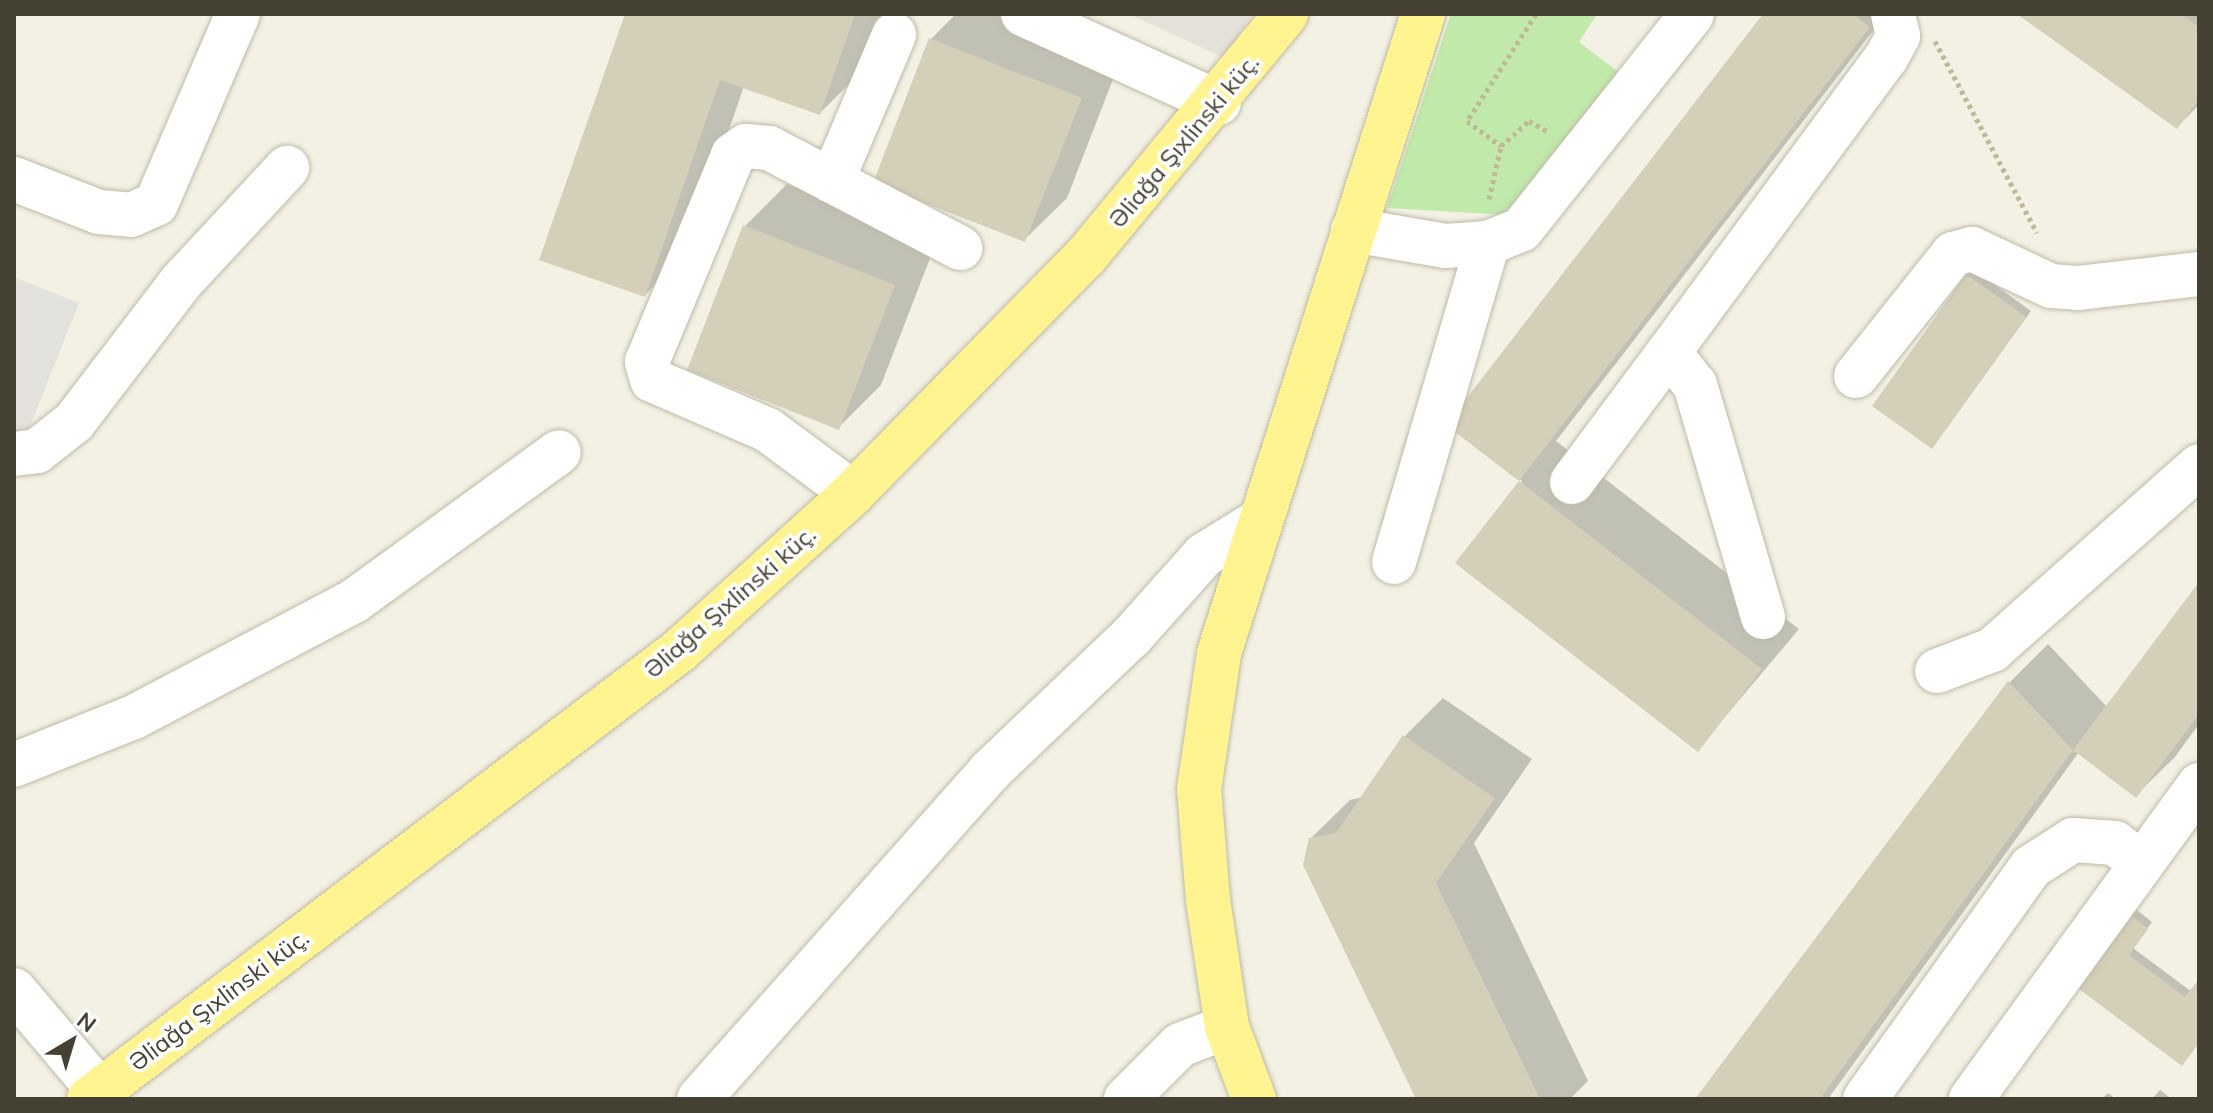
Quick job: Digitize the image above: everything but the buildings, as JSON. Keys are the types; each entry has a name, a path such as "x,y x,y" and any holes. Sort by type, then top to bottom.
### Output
{"main road":[{"name":"Əliağa Şıxlinski küç.","path":"98,1096 679,651 853,493 962,391 1219,103 1286,14"},
{"path":"1389,14 1401,85"},
{"path":"1254,1099 1227,1027 1199,789 1219,653 1256,523 1423,14"}],"street":[{"path":"14,179 99,212 131,215 156,204 238,14"},
{"path":"1023,14 1219,103"},
{"path":"1353,230 1446,246 1487,228 1521,230 1549,202 1692,14"},
{"path":"1572,482 1886,58 1908,22"},
{"path":"832,181 894,35"},
{"path":"853,493 768,430 652,380 647,362 733,155 746,146 769,148 960,248"},
{"path":"14,454 37,451 74,422 181,282 287,168"},
{"path":"1394,562 1487,228"},
{"path":"1856,376 1953,254 1972,249 2051,286 2078,288 2199,274"},
{"path":"1669,352 1695,385 1763,617"},
{"path":"14,765 134,717 354,601 559,452"},
{"path":"1937,671 1992,650 2199,466"},
{"path":"699,1099 981,781 1204,555 1256,523"},
{"path":"1971,1099 2199,785"},
{"path":"1865,1099 2031,867 2073,840 2115,843 2141,863"},
{"path":"14,990 98,1096"},
{"path":"1126,1099 1180,1045 1227,1027"}],"path":[{"path":"1501,146 1467,121 1536,14"},
{"path":"1908,22 1943,49 2018,208 2078,288"},
{"path":"1487,228 1501,146 1529,121 1561,139"}],"shaded area":[{"path":"1129,14 1252,14 1224,58"},
{"path":"14,277 79,303 25,439 14,435"}],"green space":[{"path":"1451,14 1597,14 1579,42 1625,77 1509,215 1387,208"}]}
